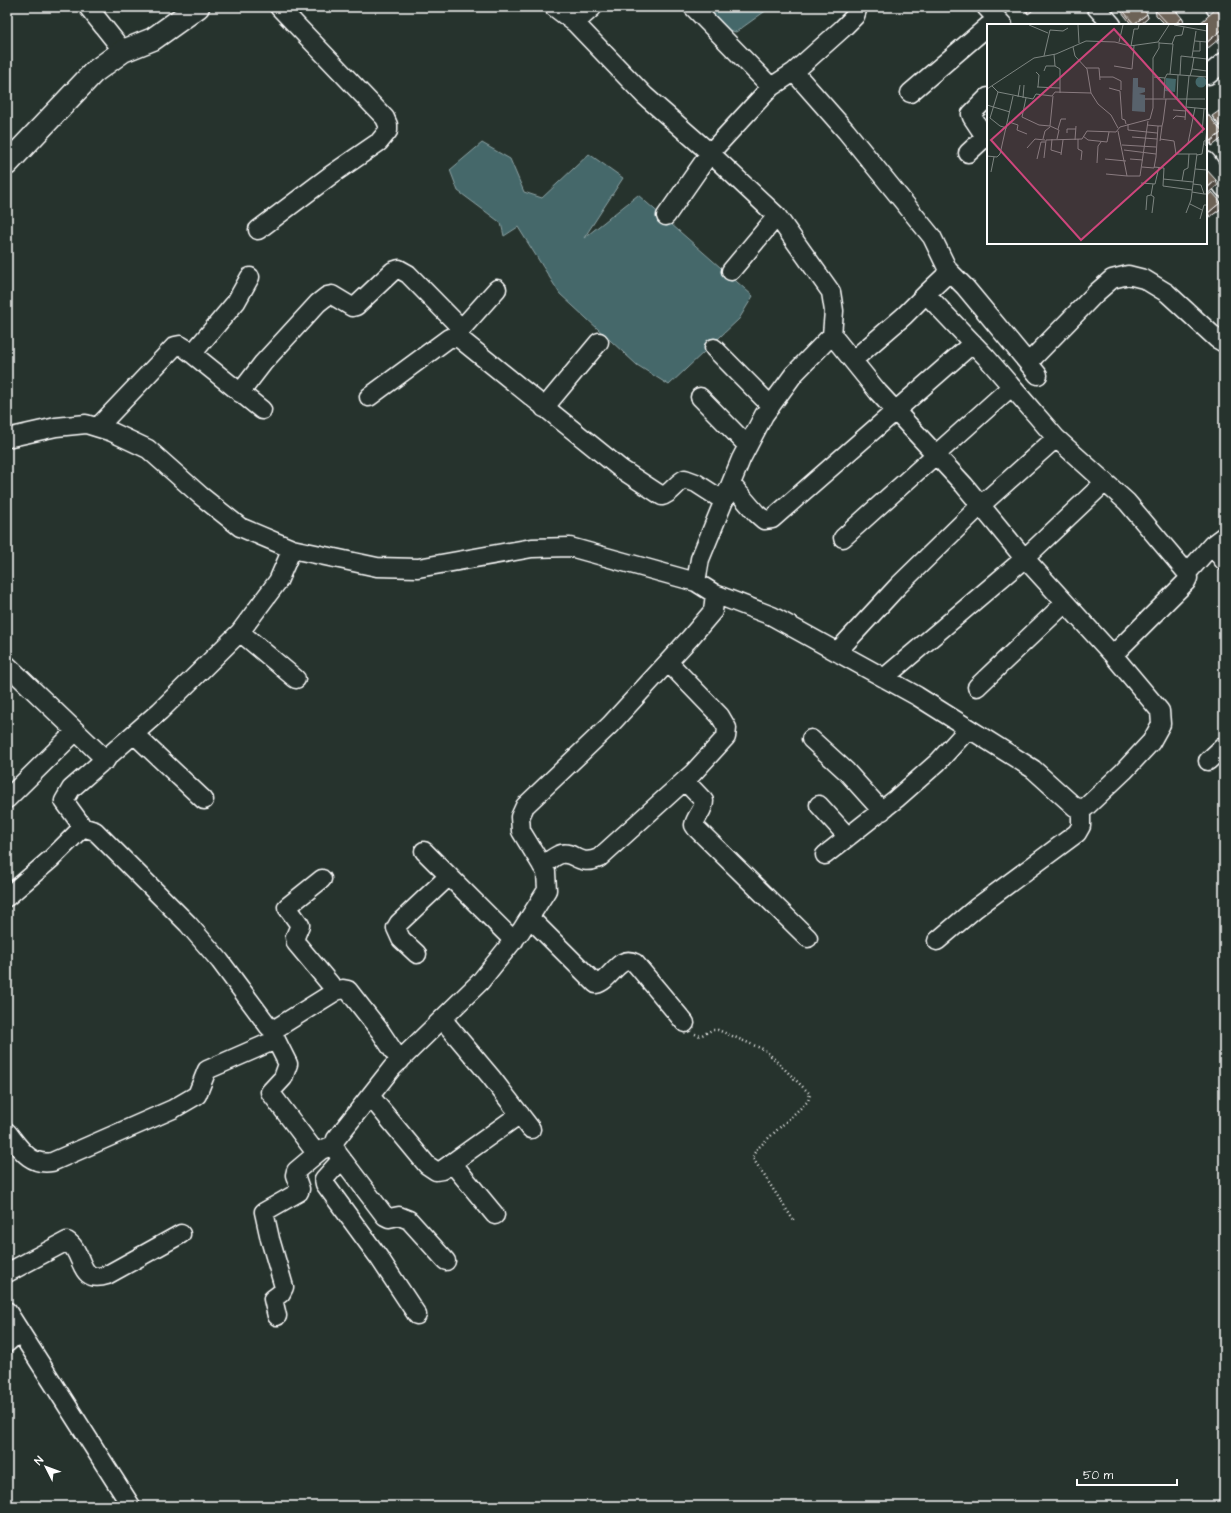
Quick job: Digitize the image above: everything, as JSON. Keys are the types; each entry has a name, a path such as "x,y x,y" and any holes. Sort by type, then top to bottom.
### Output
{"main road":[{"path":"7,164 94,72 123,51 154,39 198,7"}],"street":[{"path":"88,7 123,51"},
{"path":"258,230 331,175 379,142 388,131 388,125 385,118 278,7"},
{"path":"554,7 575,23 645,96 710,153 777,216 831,292 834,311 832,335 794,374 771,406 748,446 700,559 696,582"},
{"path":"575,23 593,7"},
{"path":"693,7 771,87"},
{"path":"666,216 710,153 771,87 794,72 842,29 855,16 858,7"},
{"path":"1096,7 1111,24"},
{"path":"1215,7 1224,18"},
{"path":"910,93 987,25"},
{"path":"1208,75 1224,62"},
{"path":"794,72 846,131 932,237 947,264 948,270 965,287 1033,369 1096,293 1112,279 1128,275 1144,279 1167,293 1217,339 1224,343"},
{"path":"968,153 982,140 984,135 971,114 987,98"},
{"path":"1207,162 1224,188"},
{"path":"731,271 777,216"},
{"path":"240,393 268,358 318,302 327,296 332,295 348,306 356,306 393,271 399,269 408,274 464,341 544,408 621,469 662,496 666,495 679,481 685,479 696,483 724,501"},
{"path":"853,360 904,316 944,277 948,270"},
{"path":"192,354 236,302 250,277"},
{"path":"369,397 428,353 458,333 497,289"},
{"path":"926,294 973,343 1056,438 1127,502 1187,573 1188,578 1186,582 1113,655"},
{"path":"7,438 56,427 86,424 98,427 112,432 148,450 201,496 240,527 292,548 377,567 418,568 532,548 570,547 696,582 715,594 772,616 917,696 1033,769 1075,807 1086,807 1124,771 1151,742 1161,724 1160,711 1113,655 1025,558 981,505 895,410 832,335"},
{"path":"544,408 598,342"},
{"path":"731,484 764,520 772,519 973,343"},
{"path":"98,427 175,346 180,345 262,410"},
{"path":"714,348 771,406"},
{"path":"843,538 1011,387"},
{"path":"700,397 748,446"},
{"path":"837,652 898,586 981,505 1056,438"},
{"path":"884,678 1025,558 1105,482"},
{"path":"1187,573 1218,541 1224,561"},
{"path":"292,548 278,581 240,632 214,659 134,734 71,790 66,796 65,804 82,827 95,831 188,924 220,961 273,1033 288,1064 283,1078 270,1092 316,1154"},
{"path":"417,1315 380,1259 325,1184 324,1179 338,1152 342,1130 400,1061 480,982 514,940 530,918 547,890 546,872 522,831 520,817 525,806 610,725 668,662 713,611 715,594"},
{"path":"977,687 1065,602"},
{"path":"240,632 296,679"},
{"path":"542,866 560,854 567,854 582,861 590,862 599,858 684,781 726,737 727,728 720,716 668,662"},
{"path":"7,665 106,760"},
{"path":"825,855 882,811 938,762 968,729"},
{"path":"7,798 76,731"},
{"path":"134,734 204,800"},
{"path":"810,739 846,771 882,811"},
{"path":"1208,761 1224,746"},
{"path":"684,781 704,801 704,805 694,824 696,828 808,938"},
{"path":"819,805 848,837"},
{"path":"937,941 976,908 1077,833 1082,826 1080,808"},
{"path":"7,897 51,859 82,827"},
{"path":"424,851 514,940"},
{"path":"417,954 401,939 396,928 399,923 449,876"},
{"path":"322,879 287,907 300,925 295,937 296,943 336,991"},
{"path":"530,918 596,984 602,982 625,961 631,960 685,1023"},
{"path":"7,1132 30,1159 42,1164 52,1162 179,1105 197,1095 207,1070 271,1042 273,1033 336,991 343,989 348,990 353,995 400,1061"},
{"path":"443,1020 531,1129"},
{"path":"370,1096 431,1169 436,1171 442,1170 520,1114"},
{"path":"277,1316 273,1298 281,1293 284,1287 264,1212 299,1192 300,1189 295,1172 326,1147 338,1152 385,1216 389,1218 404,1217 409,1220 446,1262"},
{"path":"452,1163 495,1215"},
{"path":"7,1273 67,1242 73,1246 87,1272 98,1278 107,1275 181,1234"},
{"path":"7,1311 132,1506"},
{"path":"7,1343 20,1331"}],"path":[{"path":"685,1023 698,1036 712,1030 718,1030 764,1050 810,1094 808,1101 757,1149 752,1157 794,1221"}],"water":[{"path":"703,7 771,7 736,32 720,28"},
{"path":"482,143 510,159 524,192 542,198 589,154 623,178 584,238 638,195 753,296 739,319 669,385 637,365 560,294 518,227 504,236 501,223 458,191 450,170"}],"building":[{"path":"1120,7 1141,7 1147,14 1134,24"},
{"path":"1158,7 1173,7 1182,18 1175,24 1168,24 1155,10"},
{"path":"1216,9 1224,18 1224,28 1207,42 1207,24 1199,24"},
{"path":"1219,111 1224,117 1224,131 1212,116"},
{"path":"1207,113 1222,132 1211,141 1207,136"},
{"path":"1207,170 1216,180 1207,188"},
{"path":"1212,192 1221,202 1208,213 1207,212 1207,196"}]}
